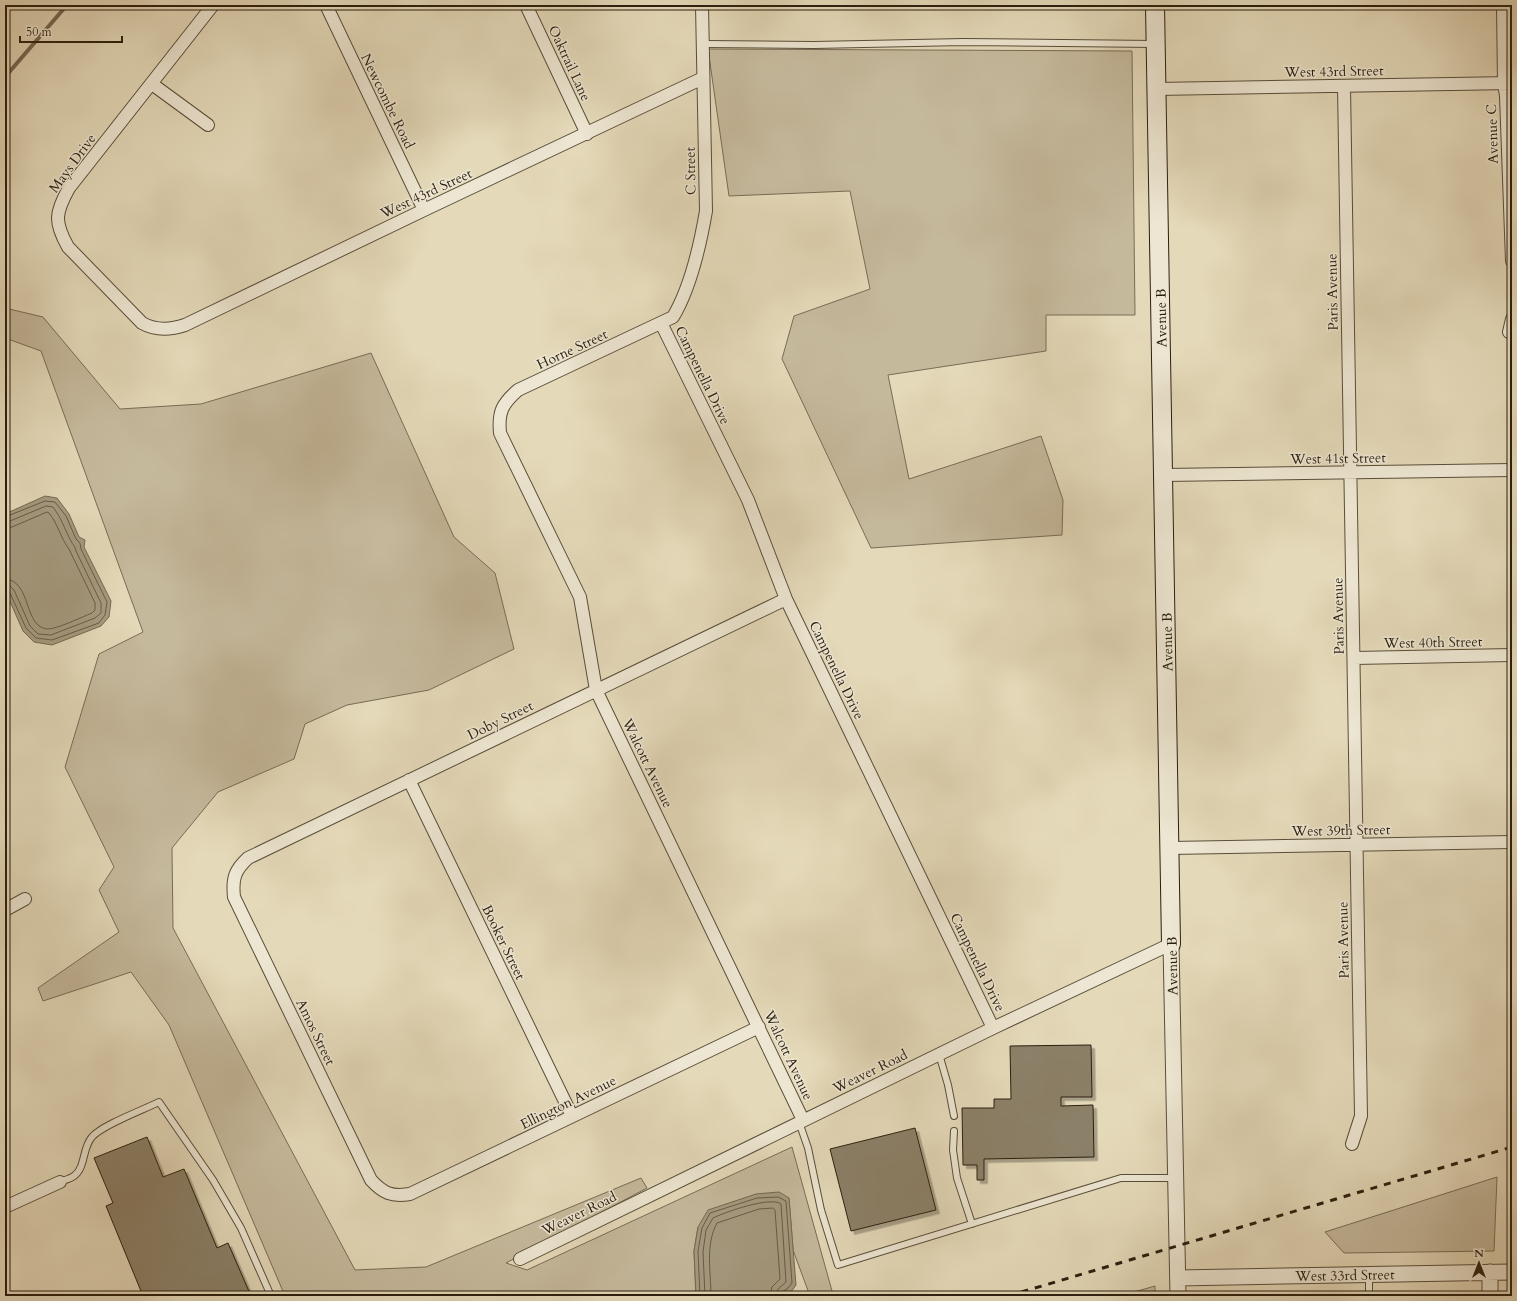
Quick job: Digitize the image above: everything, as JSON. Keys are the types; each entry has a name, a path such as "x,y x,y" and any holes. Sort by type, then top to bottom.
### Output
{"main road":[{"name":"Avenue B","path":"1156,5 1171,944"}],"street":[{"name":"Mays Drive","path":"160,329 149,327 142,322 68,248 60,233 57,219 60,204 69,188 213,5"},
{"name":"Newcombe Road","path":"326,5 424,210"},
{"name":"Oaktrail Lane","path":"526,5 586,134"},
{"name":"C Street","path":"661,323 673,317 681,304 701,242 706,211 702,5"},
{"name":"Avenue C","path":"1503,5 1508,83 1506,96 1512,261"},
{"name":"West 43rd Street","path":"160,329 172,329 185,325 703,78"},
{"name":"West 43rd Street","path":"1157,89 1508,83"},
{"path":"152,84 208,125"},
{"name":"Paris Avenue","path":"1344,86 1361,1116 1352,1144"},
{"path":"1509,332 1512,319"},
{"name":"Horne Street","path":"501,409 508,399 518,390 661,323"},
{"name":"Campenella Drive","path":"661,323 748,500 786,599 993,1028"},
{"name":"Walcott Avenue","path":"501,409 499,420 500,433 580,597 596,690 759,1027 801,1121"},
{"name":"West 41st Street","path":"1163,475 1512,470"},
{"name":"Doby Street","path":"234,876 239,866 248,858 786,599"},
{"name":"West 40th Street","path":"1354,658 1512,655"},
{"name":"Booker Street","path":"409,780 572,1116"},
{"name":"West 39th Street","path":"1170,848 1512,842"},
{"name":"Amos Street","path":"234,876 234,897 360,1158 371,1180 388,1194"},
{"path":"5,910 25,899"},
{"name":"Weaver Road","path":"520,1259 939,1054 1171,944"},
{"name":"Avenue B","path":"1171,944 1178,1296"},
{"name":"Ellington Avenue","path":"388,1194 398,1196 410,1194 759,1027"},
{"path":"5,1207 60,1182"},
{"path":"1490,1272 1490,1296"},
{"name":"West 33rd Street","path":"1178,1278 1512,1272"}],"lane":[{"path":"703,44 814,45 964,42 1156,44"},
{"path":"939,1054 948,1085 954,1116"},
{"path":"60,1182 74,1176 78,1171 82,1162 84,1149 92,1136 108,1126 159,1102 214,1180 241,1228 271,1296"},
{"path":"801,1121 821,1210 838,1265 1121,1178 1175,1178"},
{"path":"954,1131 953,1150 957,1178 972,1224"},
{"path":"1369,1274 1369,1296"}],"shaded area":[{"path":"708,49 1132,51 1135,315 1046,315 1046,351 888,375 909,479 1041,436 1063,500 1062,535 871,548 782,359 794,316 870,289 850,191 729,196"},
{"path":"5,308 43,317 120,409 201,404 371,353 454,537 495,573 514,649 429,690 347,705 305,724 294,759 218,792 172,848 173,928 355,1270 426,1267 641,1178 647,1188 506,1263 527,1270 792,1147 832,1291 827,1296 810,1296 793,1250 789,1198 698,1227 694,1251 696,1296 285,1296 169,1025 131,972 43,1001 38,988 119,932 99,890 114,867 65,767 99,654 143,632 41,351 5,338"},
{"path":"1497,1177 1494,1251 1344,1253 1325,1232"},
{"path":"1155,1286 1155,1296 1120,1296"}],"water":[{"path":"45,496 57,498 69,514 79,537 85,540 84,547 111,601 109,617 101,626 52,645 34,642 23,631 5,590 5,514"},
{"path":"779,1192 789,1198 796,1285 791,1292 782,1296 696,1296 694,1251 698,1227 708,1210 756,1194"}],"building":[{"path":"1091,1045 1092,1097 1061,1097 1061,1106 1093,1105 1094,1157 984,1159 984,1180 977,1180 977,1165 963,1165 962,1108 994,1108 994,1099 1011,1099 1010,1046"},
{"path":"915,1128 936,1210 851,1231 830,1149"},
{"path":"147,1137 163,1177 184,1169 217,1248 228,1243 251,1296 143,1296 106,1206 113,1203 94,1158"}],"waterway":[{"path":"5,77 67,5"}],"railway":[{"path":"1008,1296 1512,1147"}]}
